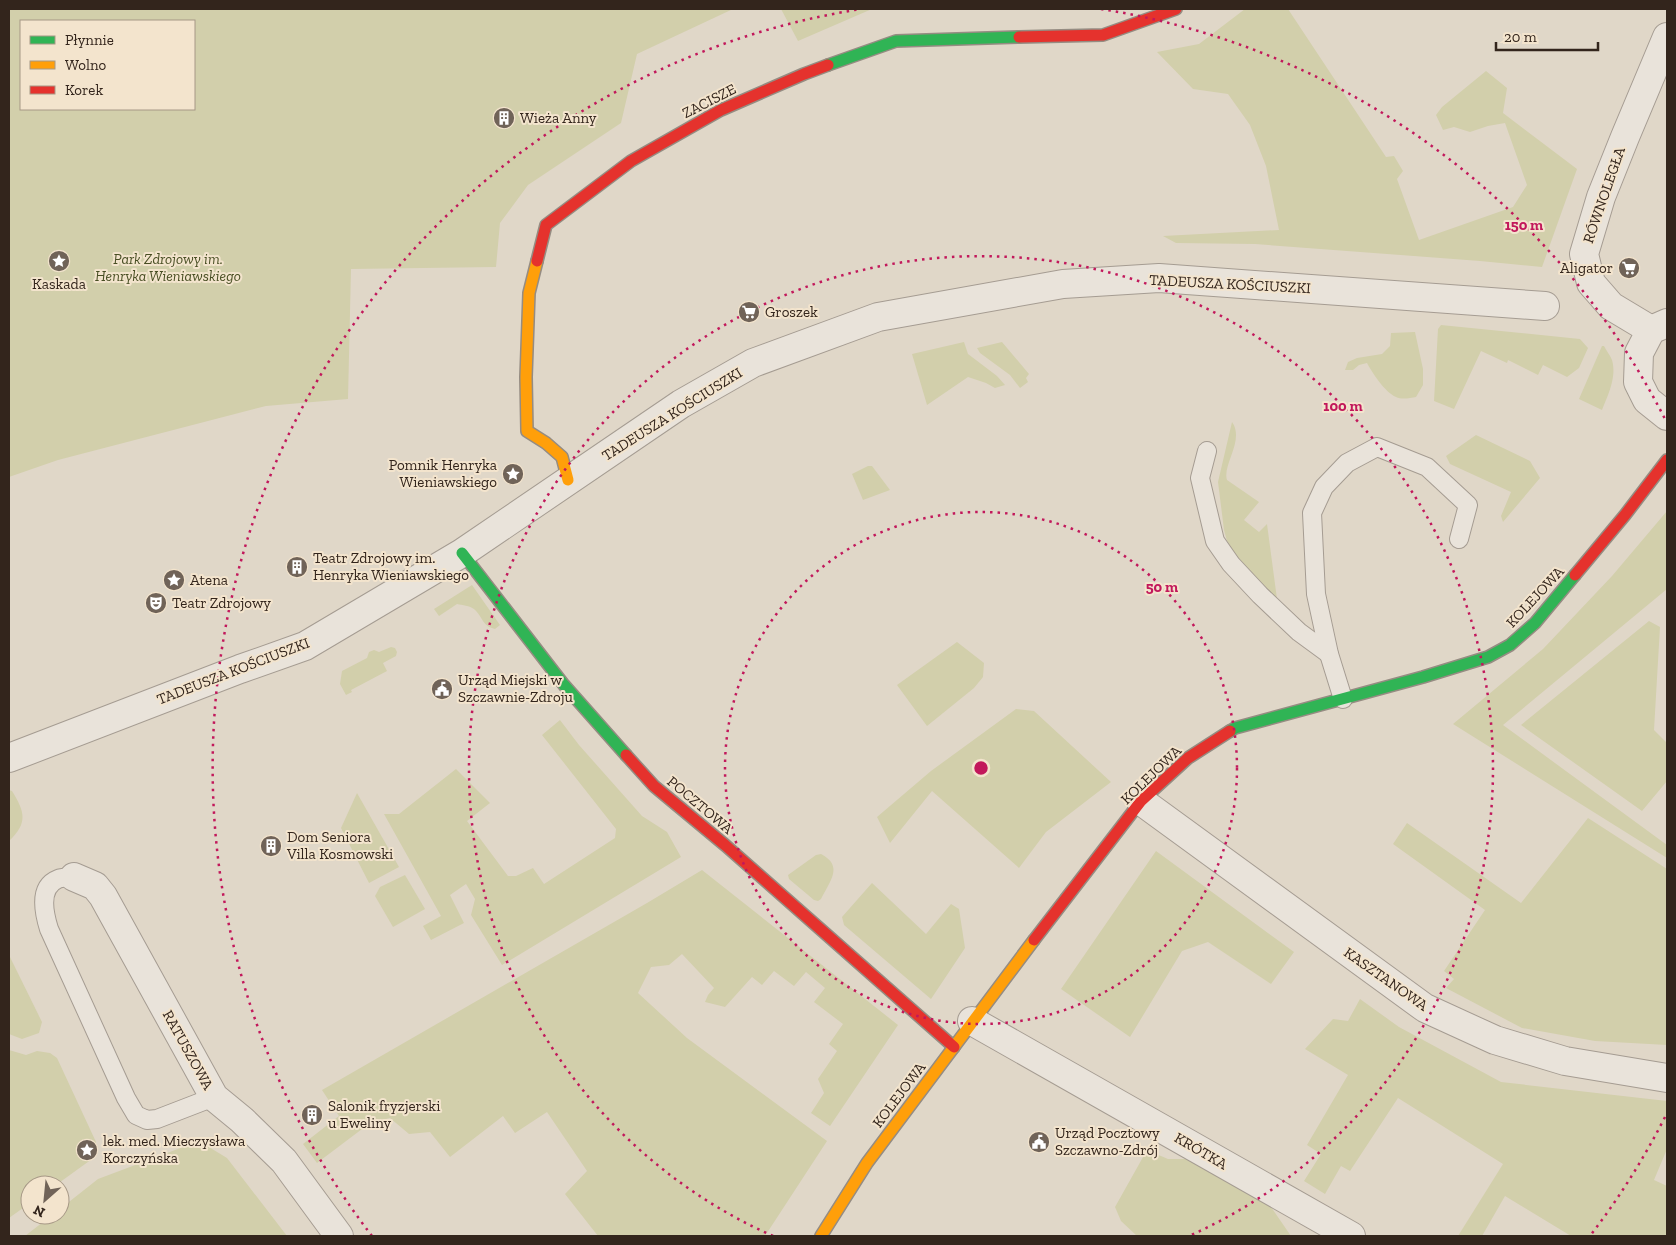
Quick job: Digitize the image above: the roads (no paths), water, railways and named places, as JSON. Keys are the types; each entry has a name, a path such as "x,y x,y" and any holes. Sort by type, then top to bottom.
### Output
{"street":[{"name":"ZACISZE","path":"568,480 562,457 546,443 527,431 526,377 529,293 546,225 631,160 721,110 804,74 896,42 1103,35 1176,9"},
{"name":"RÓWNOLEGŁA","path":"1659,326 1611,306 1591,283 1584,254 1608,180 1667,37"},
{"name":"TADEUSZA KOŚCIUSZKI","path":"9,758 305,646 462,553 681,404 753,363 878,317 1063,284 1159,278 1545,306"},
{"path":"1659,326 1639,353 1638,382 1647,400 1667,416"},
{"name":"KOLEJOWA","path":"821,1236 867,1163 972,1021 1141,802 1188,758 1235,728 1423,677 1488,657 1510,645 1535,623 1625,516 1666,462"},
{"name":"POCZTOWA","path":"462,553 564,685 654,786 732,851 954,1047"},
{"name":"KASZTANOWA","path":"1141,802 1425,1008 1494,1040 1556,1058 1667,1078"},
{"name":"RATUSZOWA","path":"74,877 95,886 103,896 214,1097 242,1120 284,1161 339,1236"},
{"name":"KRÓTKA","path":"972,1021 1351,1236"}],"lane":[{"path":"1343,699 1329,654 1316,594 1312,513 1324,487 1347,463 1377,447 1427,467 1468,505 1459,539"},
{"path":"1208,450 1200,478 1215,541 1231,564 1260,595 1298,632 1329,654"},
{"path":"74,877 59,879 50,884 43,908 49,929 126,1098 136,1115 147,1120 157,1119 214,1097"}],"place":[{"name":"Wieża Anny","path":"504,118"},
{"name":"Kaskada","path":"59,261"},
{"name":"Aligator","path":"1629,268"},
{"name":"Groszek","path":"749,312"},
{"name":"Pomnik Henryka Wieniawskiego","path":"513,474"},
{"name":"Teatr Zdrojowy im. Henryka Wieniawskiego","path":"297,567"},
{"name":"Atena","path":"174,580"},
{"name":"Teatr Zdrojowy","path":"156,603"},
{"name":"Urząd Miejski w Szczawnie-Zdroju","path":"442,689"},
{"name":"Dom Seniora Villa Kosmowski","path":"271,846"},
{"name":"Salonik fryzjerski u Eweliny","path":"312,1115"},
{"name":"Urząd Pocztowy Szczawno-Zdrój","path":"1039,1142"},
{"name":"lek. med. Mieczysława Korczyńska","path":"87,1150"}],"park label":[{"name":"Park Zdrojowy im. Henryka Wieniawskiego","path":"168,268"}]}
